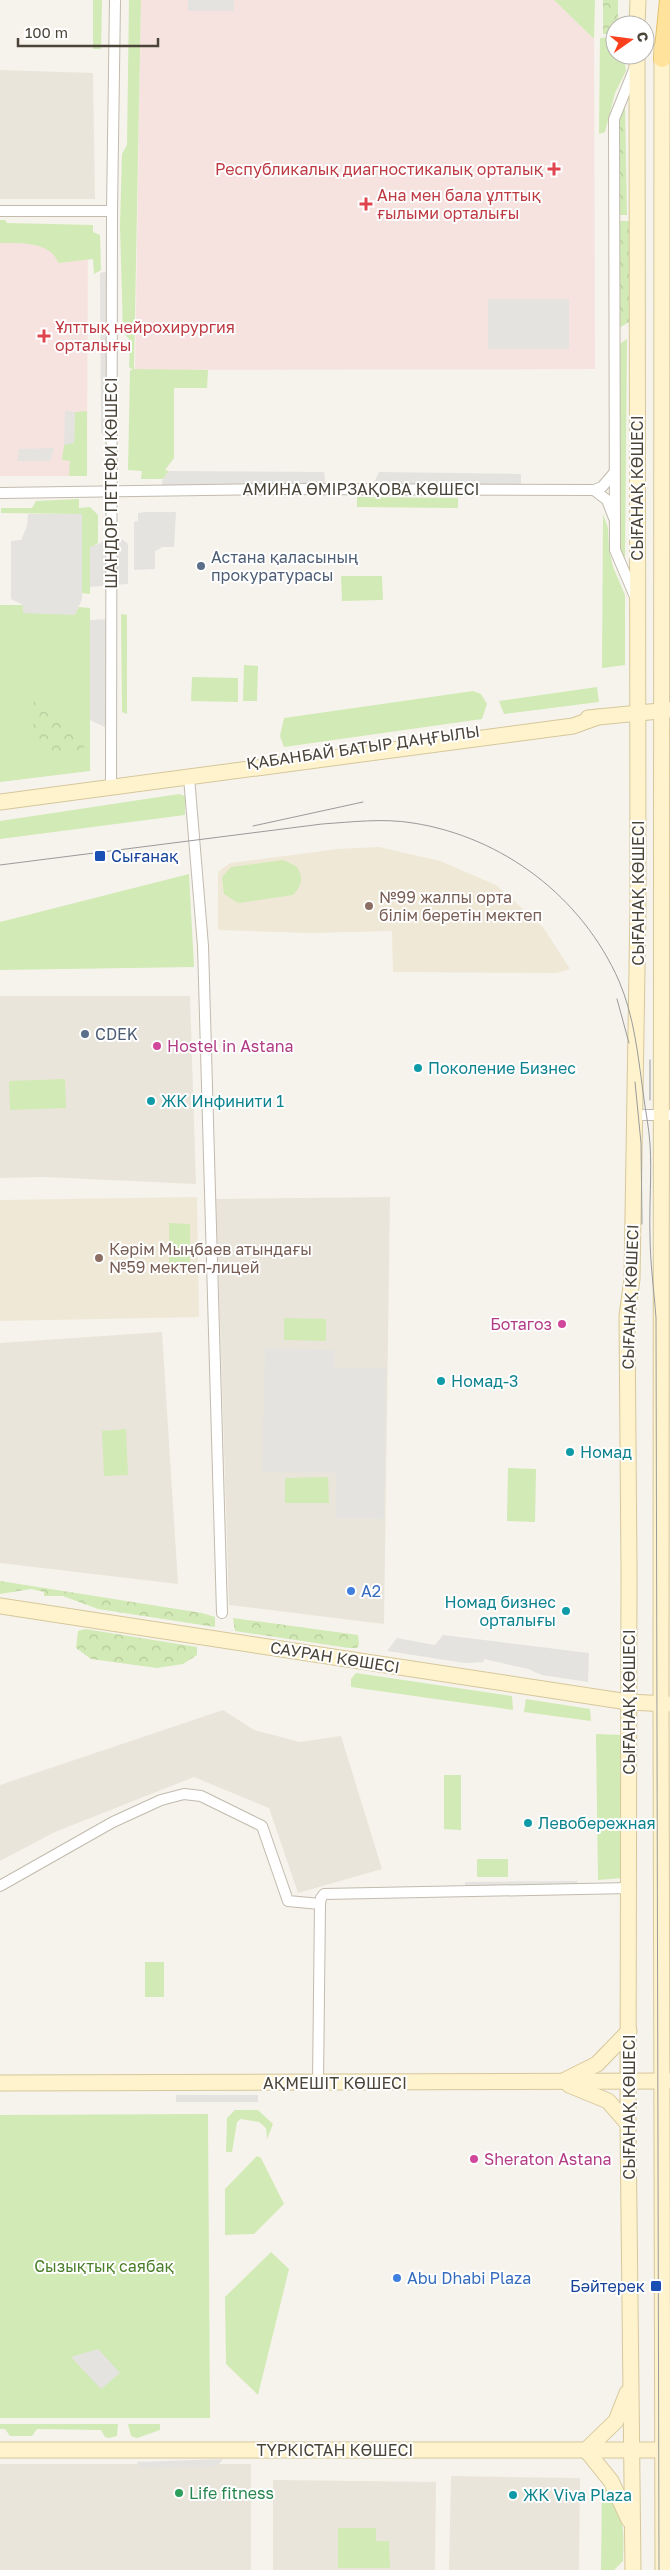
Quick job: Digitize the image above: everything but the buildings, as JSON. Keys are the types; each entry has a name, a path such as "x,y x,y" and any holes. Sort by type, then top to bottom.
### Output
{"main road":[{"path":"637,15 638,0"},
{"name":"СЫҒАНАҚ КӨШЕСІ","path":"662,0 661,185 666,710 665,1704 667,2450 663,2570"},
{"path":"662,59 668,0"},
{"name":"СЫҒАНАҚ КӨШЕСІ","path":"632,2570 628,2124 630,1888 626,1316 632,1280 636,1114 638,713 637,65"},
{"path":"636,183 643,192 649,192 661,185"},
{"path":"636,252 646,243 652,244 662,252"},
{"name":"ҚАБАНБАЙ БАТЫР ДАҢҒЫЛЫ","path":"129,784 137,780 265,760 666,710"},
{"name":"ҚАБАНБАЙ БАТЫР ДАҢҒЫЛЫ","path":"0,802 573,726 598,717"},
{"name":"САУРАН КӨШЕСІ","path":"0,1606 628,1702 665,1704"},
{"path":"561,2082 597,2064 629,2032"},
{"name":"АҚМЕШІТ КӨШЕСІ","path":"0,2084 666,2081"},
{"path":"561,2082 608,2101 628,2124"},
{"path":"631,2380 616,2421 586,2450 611,2481 632,2525"},
{"name":"ТҮРКІСТАН КӨШЕСІ","path":"0,2450 667,2450"}],"street":[{"name":"ШАНДОР ПЕТЕФИ КӨШЕСІ","path":"111,787 112,211 115,0"},
{"path":"634,65 614,119 614,518 615,550 638,605"},
{"path":"0,211 112,211"},
{"path":"590,490 602,486 614,473"},
{"name":"АМИНА ӨМІРЗАҚОВА КӨШЕСІ","path":"0,493 111,490 590,490"},
{"path":"590,490 601,493 608,500 614,518"},
{"path":"190,777 203,946 222,1613"},
{"path":"636,1114 666,1115"},
{"path":"0,1886 112,1822 161,1800 184,1794 201,1796 262,1826 288,1901 320,1904"},
{"path":"318,2083 320,1904 321,1898 329,1893 630,1888"}],"shaded area":[{"name":"Ана мен бала ұлттық ғылыми орталығы","path":"141,0 554,0 594,39 595,369 135,370"},
{"path":"188,0 234,0 234,11 188,11"},
{"path":"0,70 93,73 95,199 0,199"},
{"name":"Ұлттық нейрохирургия орталығы","path":"0,232 88,232 87,476 0,476"},
{"path":"112,270 111,438 101,433 100,273"},
{"path":"488,299 569,299 569,349 488,349"},
{"path":"65,411 75,412 74,443 64,445"},
{"path":"54,448 50,461 17,461 19,449"},
{"path":"169,471 324,472 326,489 161,490 163,479"},
{"path":"379,472 521,474 521,490 371,489"},
{"path":"176,512 174,547 163,547 155,551 155,569 134,570 134,522 138,521 138,513"},
{"path":"28,514 82,514 82,599 75,615 23,613 23,605 11,599 11,541 21,540 27,526"},
{"path":"111,539 122,539 128,544 128,584 90,587 90,547"},
{"path":"111,619 111,730 90,720 90,620"},
{"name":"№99 жалпы орта білім беретін мектеп","path":"379,847 440,861 496,885 543,927 570,969 557,973 393,972 392,931 311,933 218,930 218,872 230,863 338,849"},
{"path":"0,996 190,996 196,1184 44,1177 0,1178"},
{"name":"Кәрім Мыңбаев атындағы №59 мектеп-лицей","path":"197,1197 199,1317 0,1321 0,1200"},
{"path":"390,1197 384,1624 229,1605 216,1199"},
{"path":"162,1332 178,1584 0,1563 0,1343"},
{"path":"265,1348 334,1350 334,1368 386,1368 384,1519 336,1518 336,1473 262,1472"},
{"path":"443,1635 589,1653 588,1682 542,1675 528,1669 484,1659 484,1662 465,1663 387,1651 397,1638 435,1645"},
{"path":"223,1710 254,1730 300,1742 341,1736 382,1869 298,1893 269,1808 194,1777 55,1832 0,1861 0,1785"},
{"path":"577,1881 578,1887 465,1888 465,1882"},
{"path":"176,2095 258,2095 258,2102 176,2102"},
{"path":"98,2349 120,2373 101,2389 71,2357"},
{"path":"223,2459 216,2467 140,2468 137,2462"},
{"path":"0,2464 251,2464 251,2570 0,2570"},
{"path":"451,2476 580,2478 579,2570 449,2570"},
{"path":"273,2480 436,2482 435,2570 273,2570"}],"green space":[{"path":"93,0 102,0 101,49 93,49"},
{"path":"129,0 141,0 134,369 208,370 207,388 174,388 174,458 165,470 169,471 163,479 141,479 142,471 128,470 130,370 133,370 129,367 130,340 123,332 120,226 122,154 127,145"},
{"path":"554,0 595,0 594,39"},
{"path":"603,0 618,0 618,15 605,15 605,34 603,34"},
{"path":"600,38 605,38 605,65 625,65 626,71 615,93 605,132 599,134"},
{"path":"625,104 627,215 618,215 619,120"},
{"path":"0,220 5,220 7,223 93,225 93,232 100,235 101,270 94,274 93,259 58,263 55,256 42,247 0,243"},
{"path":"620,221 629,221 629,322 619,328"},
{"path":"627,339 625,560 618,542 618,345"},
{"path":"87,411 87,476 69,476 70,461 62,460 64,445 74,442 75,412"},
{"path":"357,497 458,498 458,508 357,507"},
{"path":"79,499 79,508 90,507 98,515 98,543 90,548 90,594 82,593 82,514 1,513 1,508 32,508 36,501"},
{"path":"603,514 608,528 609,549 613,567 625,595 625,665 602,668"},
{"path":"341,576 382,576 383,600 342,601"},
{"path":"0,605 24,605 23,612 75,614 79,607 90,608 90,771 0,782"},
{"path":"121,614 127,615 127,714 122,712"},
{"path":"244,665 258,666 257,701 243,701"},
{"path":"192,677 238,678 238,702 191,701"},
{"path":"597,687 599,702 504,714 499,701"},
{"path":"473,691 481,694 487,704 482,719 284,747 280,736 284,718"},
{"path":"34,693 61,718 83,731 84,751 43,756 33,745"},
{"path":"179,794 185,796 185,815 0,839 0,821"},
{"path":"283,860 296,866 300,873 300,885 293,895 238,903 224,894 222,877 231,867"},
{"path":"189,874 194,967 0,970 0,922"},
{"path":"65,1079 66,1108 10,1110 9,1081"},
{"path":"169,1223 190,1224 190,1264 169,1264"},
{"path":"284,1318 326,1319 326,1341 284,1340"},
{"path":"126,1429 128,1475 104,1476 102,1431"},
{"path":"508,1468 536,1469 535,1522 507,1521"},
{"path":"328,1477 329,1503 285,1503 285,1478"},
{"path":"0,1581 202,1613 215,1617 215,1627 98,1609 63,1596 44,1596 44,1592 31,1589 0,1594"},
{"path":"233,1618 358,1635 359,1644 357,1648 349,1648 235,1631"},
{"path":"85,1629 197,1647 197,1655 183,1664 157,1668 91,1659 76,1648 78,1631"},
{"path":"356,1673 512,1696 513,1710 351,1687 351,1679"},
{"path":"526,1699 590,1709 591,1721 524,1712"},
{"path":"596,1734 622,1735 622,1878 598,1880"},
{"path":"444,1775 461,1775 461,1830 444,1829"},
{"path":"477,1859 508,1859 508,1877 477,1877"},
{"path":"145,1962 164,1962 164,1997 145,1997"},
{"path":"235,2110 258,2110 273,2124 267,2139 266,2128 259,2122 241,2119 237,2122 232,2152 226,2152 227,2118"},
{"name":"Сызықтық саябақ","path":"208,2114 210,2418 0,2418 0,2115"},
{"path":"257,2156 261,2158 284,2204 254,2234 225,2235 225,2189"},
{"path":"271,2252 289,2269 258,2395 226,2364 225,2297"},
{"path":"0,2424 118,2424 117,2436 109,2438 105,2437 101,2430 37,2429 32,2436 10,2436 5,2429 0,2429"},
{"path":"128,2424 160,2424 160,2430 137,2438 131,2436"},
{"path":"602,2488 607,2488 613,2498 622,2523 623,2561 614,2570 601,2570"},
{"path":"338,2528 376,2528 376,2541 389,2541 390,2568 338,2568"}],"tram line":[{"path":"253,826 363,802"},
{"path":"0,865 322,824 356,821 413,823 446,830 478,842 508,857 536,876 561,898 584,923 603,951 619,981 635,1036 649,1138 651,1167 650,1245 656,1318 659,2570"},
{"path":"617,999 629,1043"},
{"path":"650,1060 650,1100"},
{"path":"635,1082 641,1143 642,1224"}],"place":[{"name":"Республикалық диагностикалық орталық","path":"554,169"},
{"name":"Ана мен бала ұлттық ғылыми орталығы","path":"366,204"},
{"name":"Ұлттық нейрохирургия орталығы","path":"44,336"},
{"name":"Астана қаласының прокуратурасы","path":"201,566"},
{"name":"Сығанақ","path":"100,856"},
{"name":"№99 жалпы орта білім беретін мектеп","path":"369,906"},
{"name":"CDEK","path":"85,1034"},
{"name":"Hostel in Astana","path":"157,1046"},
{"name":"Поколение Бизнес","path":"418,1068"},
{"name":"ЖК Инфинити 1","path":"151,1101"},
{"name":"Кәрім Мыңбаев атындағы №59 мектеп-лицей","path":"99,1258"},
{"name":"Ботагоз","path":"562,1324"},
{"name":"Номад-3","path":"441,1381"},
{"name":"Номад","path":"570,1452"},
{"name":"А2","path":"351,1591"},
{"name":"Номад бизнес орталығы","path":"566,1611"},
{"name":"Левобережная","path":"528,1823"},
{"name":"Sheraton Astana","path":"474,2159"},
{"name":"Abu Dhabi Plaza","path":"397,2278"},
{"name":"Бәйтерек","path":"656,2286"},
{"name":"Life fitness","path":"179,2493"},
{"name":"ЖК Viva Plaza","path":"513,2495"}]}
